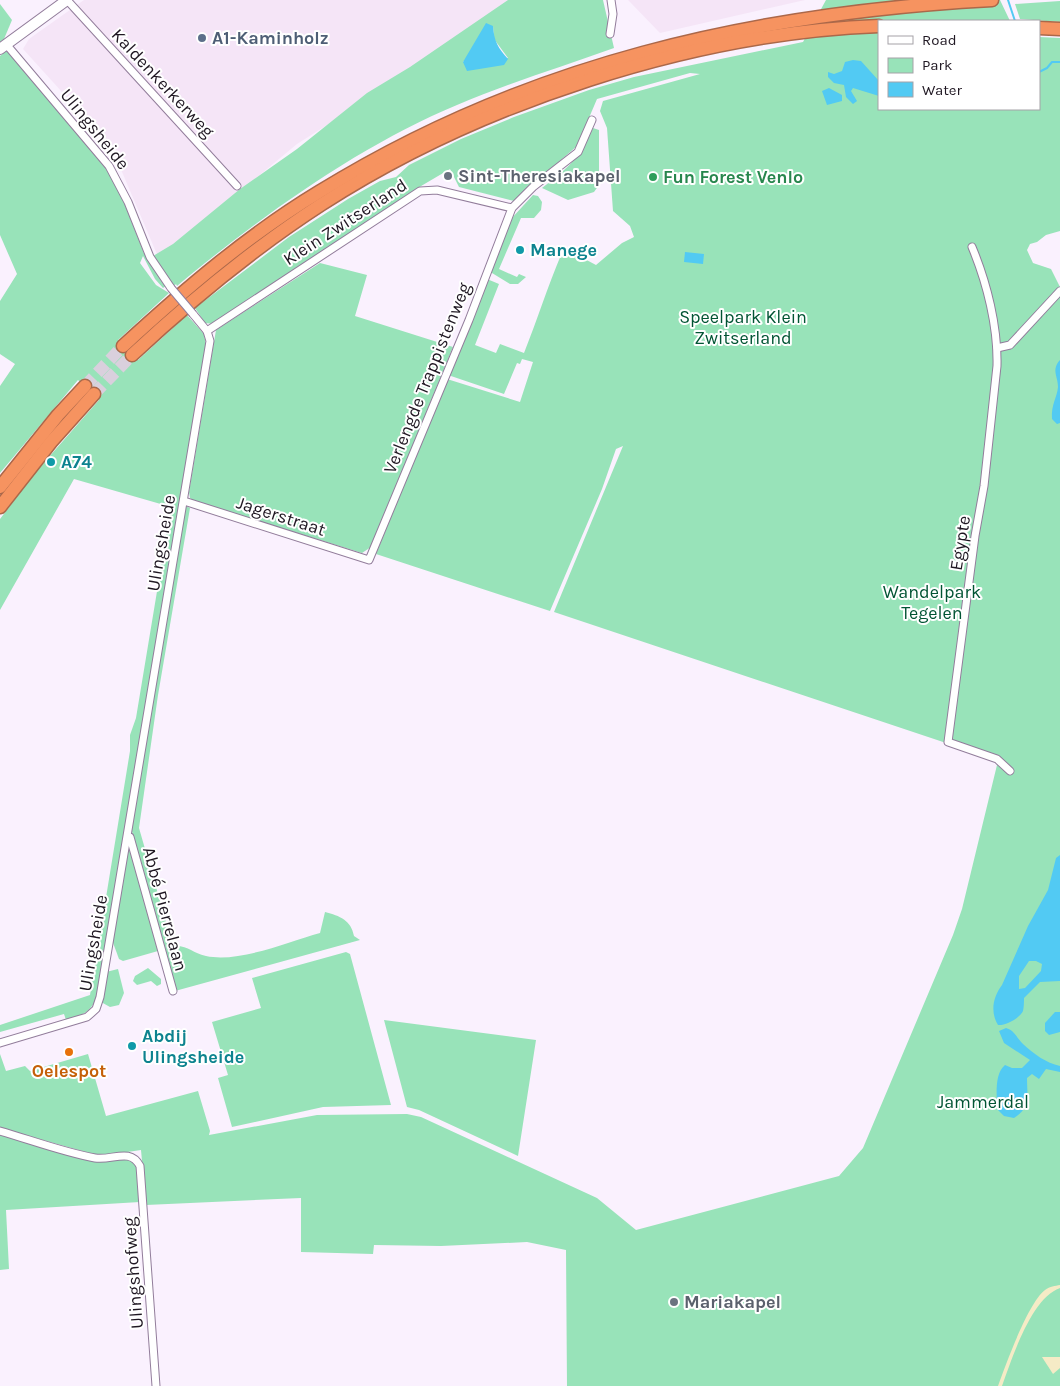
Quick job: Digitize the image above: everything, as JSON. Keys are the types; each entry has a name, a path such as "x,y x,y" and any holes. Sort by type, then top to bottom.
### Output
{"highway":[{"path":"878,26 761,39 680,56 629,68 551,93 494,115 393,164 323,204 256,250 128,350 200,278 247,242 319,192 385,154 496,101 592,66 697,39 814,18 992,0"},
{"path":"1040,28 1060,29"},
{"path":"0,487 58,415 89,390 0,507"}],"main road":[{"name":"Kaldenkerkerweg","path":"3,46 56,3 67,0"}],"street":[{"name":"Kaldenkerkerweg","path":"67,0 237,186"},
{"path":"610,34 613,14 611,0"},
{"name":"Ulingsheide","path":"0,1042 87,1017 96,1009 128,836 210,341 207,331 171,288 150,257 120,183 109,166 3,46"},
{"path":"512,208 533,187 578,152 592,120"},
{"name":"Klein Zwitserland","path":"207,331 420,191 437,190 512,208"},
{"name":"Verlengde Trappistenweg","path":"369,560 469,320 499,237 512,208"},
{"name":"Egypte","path":"972,247 980,266 997,348 993,410 984,486 975,536 948,742 997,759 1010,771"},
{"path":"997,348 1010,345 1060,292"},
{"name":"Jagerstraat","path":"184,501 369,560"},
{"name":"Abbé Pierrelaan","path":"128,836 130,837 173,991"},
{"name":"Ulingshofweg","path":"0,1131 94,1158 129,1155 136,1158 140,1166 156,1386"}],"shaded area":[{"path":"84,0 525,0 297,144 159,259 111,146 23,49 29,39"},
{"path":"628,0 805,0 660,33"}],"green space":[{"path":"508,0 603,0 614,48 476,97 420,122 384,141 311,185 241,235 177,286 176,284 174,286 153,256 173,244 240,189 297,149 367,93 410,67","holes":["493,26 494,39 508,58 463,62"]},
{"path":"826,0 1000,0 1010,20 878,20 878,110 1040,110 1040,37 1060,38 1060,231 1046,235 1037,242 1030,244 1027,250 1033,263 1051,269 1060,287 1057,290 1060,291 1060,1386 567,1386 566,1250 527,1242 441,1246 374,1245 373,1254 301,1252 301,1198 146,1205 141,1150 100,1156 0,1128 0,1054 6,1071 25,1066 30,1071 88,1054 106,1116 198,1091 210,1131 209,1135 317,1115 407,1114 421,1117 597,1198 636,1230 839,1176 863,1148 953,935 962,909 997,765 994,759 554,612 623,446 616,449 602,489 550,611 376,554 447,379 520,402 533,362 522,359 520,364 517,363 504,394 448,375 487,279 499,284 475,345 496,353 500,344 524,353 564,248 596,265 622,243 634,237 630,226 613,211 607,128 600,111 603,101 700,74 690,73 597,99 577,146 514,201 459,187 450,169 416,189 214,324 205,323 195,308 289,237 348,199 380,181 396,177 409,165 461,139 514,117 589,90 634,77 803,42"},
{"path":"1060,1 1060,22 1020,19 1015,4"},
{"path":"0,4 12,20 4,39 0,42"},
{"path":"5,51 8,52 106,168 117,185 144,253 166,286 163,288 155,279 143,256 140,263 156,285 169,293 118,340 138,360 187,315 204,334 206,345 97,996 89,1010 77,1017 66,1020 64,1014 0,1032 0,1025 90,995 130,751 130,735 136,718 171,507 74,479 0,610 0,519 34,474 99,400 78,380 0,473 0,386 15,364 0,354 0,301 17,274 0,235 0,56"},
{"path":"593,128 599,130 599,185 594,192 568,200 542,188 559,175 578,155"},
{"path":"533,195 538,196 542,202 541,210 534,218 521,218 499,269 517,277 519,274 526,277 518,284 510,284 492,273 490,267 511,219"},
{"path":"320,263 367,275 355,316 453,347 371,547 362,553 194,501 190,498 189,492 216,330"},
{"path":"186,506 190,508 158,695 139,828 173,946 187,948 206,956 233,957 248,954 320,933 325,912 347,922 354,936 360,940 175,991 131,828"},
{"path":"128,849 132,849 158,951 123,961 119,959 112,940"},
{"path":"346,952 350,954 391,1105 323,1107 232,1127 218,1078 228,1075 212,1022 261,1008 252,978"},
{"path":"148,968 161,979 161,984 157,986 151,981 137,985 133,981 135,976"},
{"path":"118,969 124,993 119,1005 110,1007 101,1002 106,972"},
{"path":"384,1020 536,1040 518,1156 419,1110 407,1107"},
{"path":"0,1135 92,1160 129,1158 137,1167 140,1202 6,1210 9,1269 0,1270"}],"sand":[{"path":"1060,1285 1060,1288 1050,1294 1040,1304 1032,1316 1017,1346 1002,1386 998,1386 1018,1335 1038,1297 1045,1290"},
{"path":"1042,1357 1060,1357 1060,1368 1053,1374"}],"water":[{"path":"486,23 493,26 497,44 508,59 504,65 467,71 463,62"},
{"path":"861,61 878,80 878,96 853,88 851,91 857,101 853,104 846,97 844,85 834,83 828,77 828,72 834,74 842,71 845,62"},
{"path":"829,88 842,95 842,101 827,105 822,91"},
{"path":"685,252 704,254 703,264 684,262"},
{"path":"1060,360 1060,423 1057,424 1052,419 1052,414 1058,387 1055,370"},
{"path":"1060,855 1060,981 1040,982 1024,998 1023,1011 1019,1016 1008,1023 998,1025 993,1010 996,994 1002,985 1028,926 1048,890 1056,858","holes":["1029,961 1036,961 1042,964 1041,971 1025,988 1019,989 1019,976"]},
{"path":"1055,1012 1060,1012 1060,1032 1049,1035 1045,1031 1045,1023"},
{"path":"1006,1028 1013,1032 1036,1055 1060,1066 1060,1072 1046,1069 1039,1079 1032,1074 1027,1078 1026,1105 1014,1118 1004,1116 997,1109 999,1074 1005,1065 1012,1068 1022,1068 1030,1060 1004,1043 999,1031"}],"waterway":[{"path":"1008,0 1015,20"},
{"path":"1040,72 1047,68 1052,62 1060,62"}],"tunnel":[{"path":"85,386 123,346"},
{"path":"94,394 132,355"}],"place":[{"name":"A1-Kaminholz","path":"202,38"},
{"name":"Sint-Theresiakapel","path":"448,176"},
{"name":"Fun Forest Venlo","path":"653,177"},
{"name":"Manege","path":"520,250"},
{"name":"A74","path":"51,462"},
{"name":"Abdij Ulingsheide","path":"132,1046"},
{"name":"Oelespot","path":"69,1052"},
{"name":"Mariakapel","path":"674,1302"}],"park label":[{"name":"Speelpark Klein Zwitserland","path":"743,327"},
{"name":"Wandelpark Tegelen","path":"932,602"},
{"name":"Jammerdal","path":"983,1102"}]}
